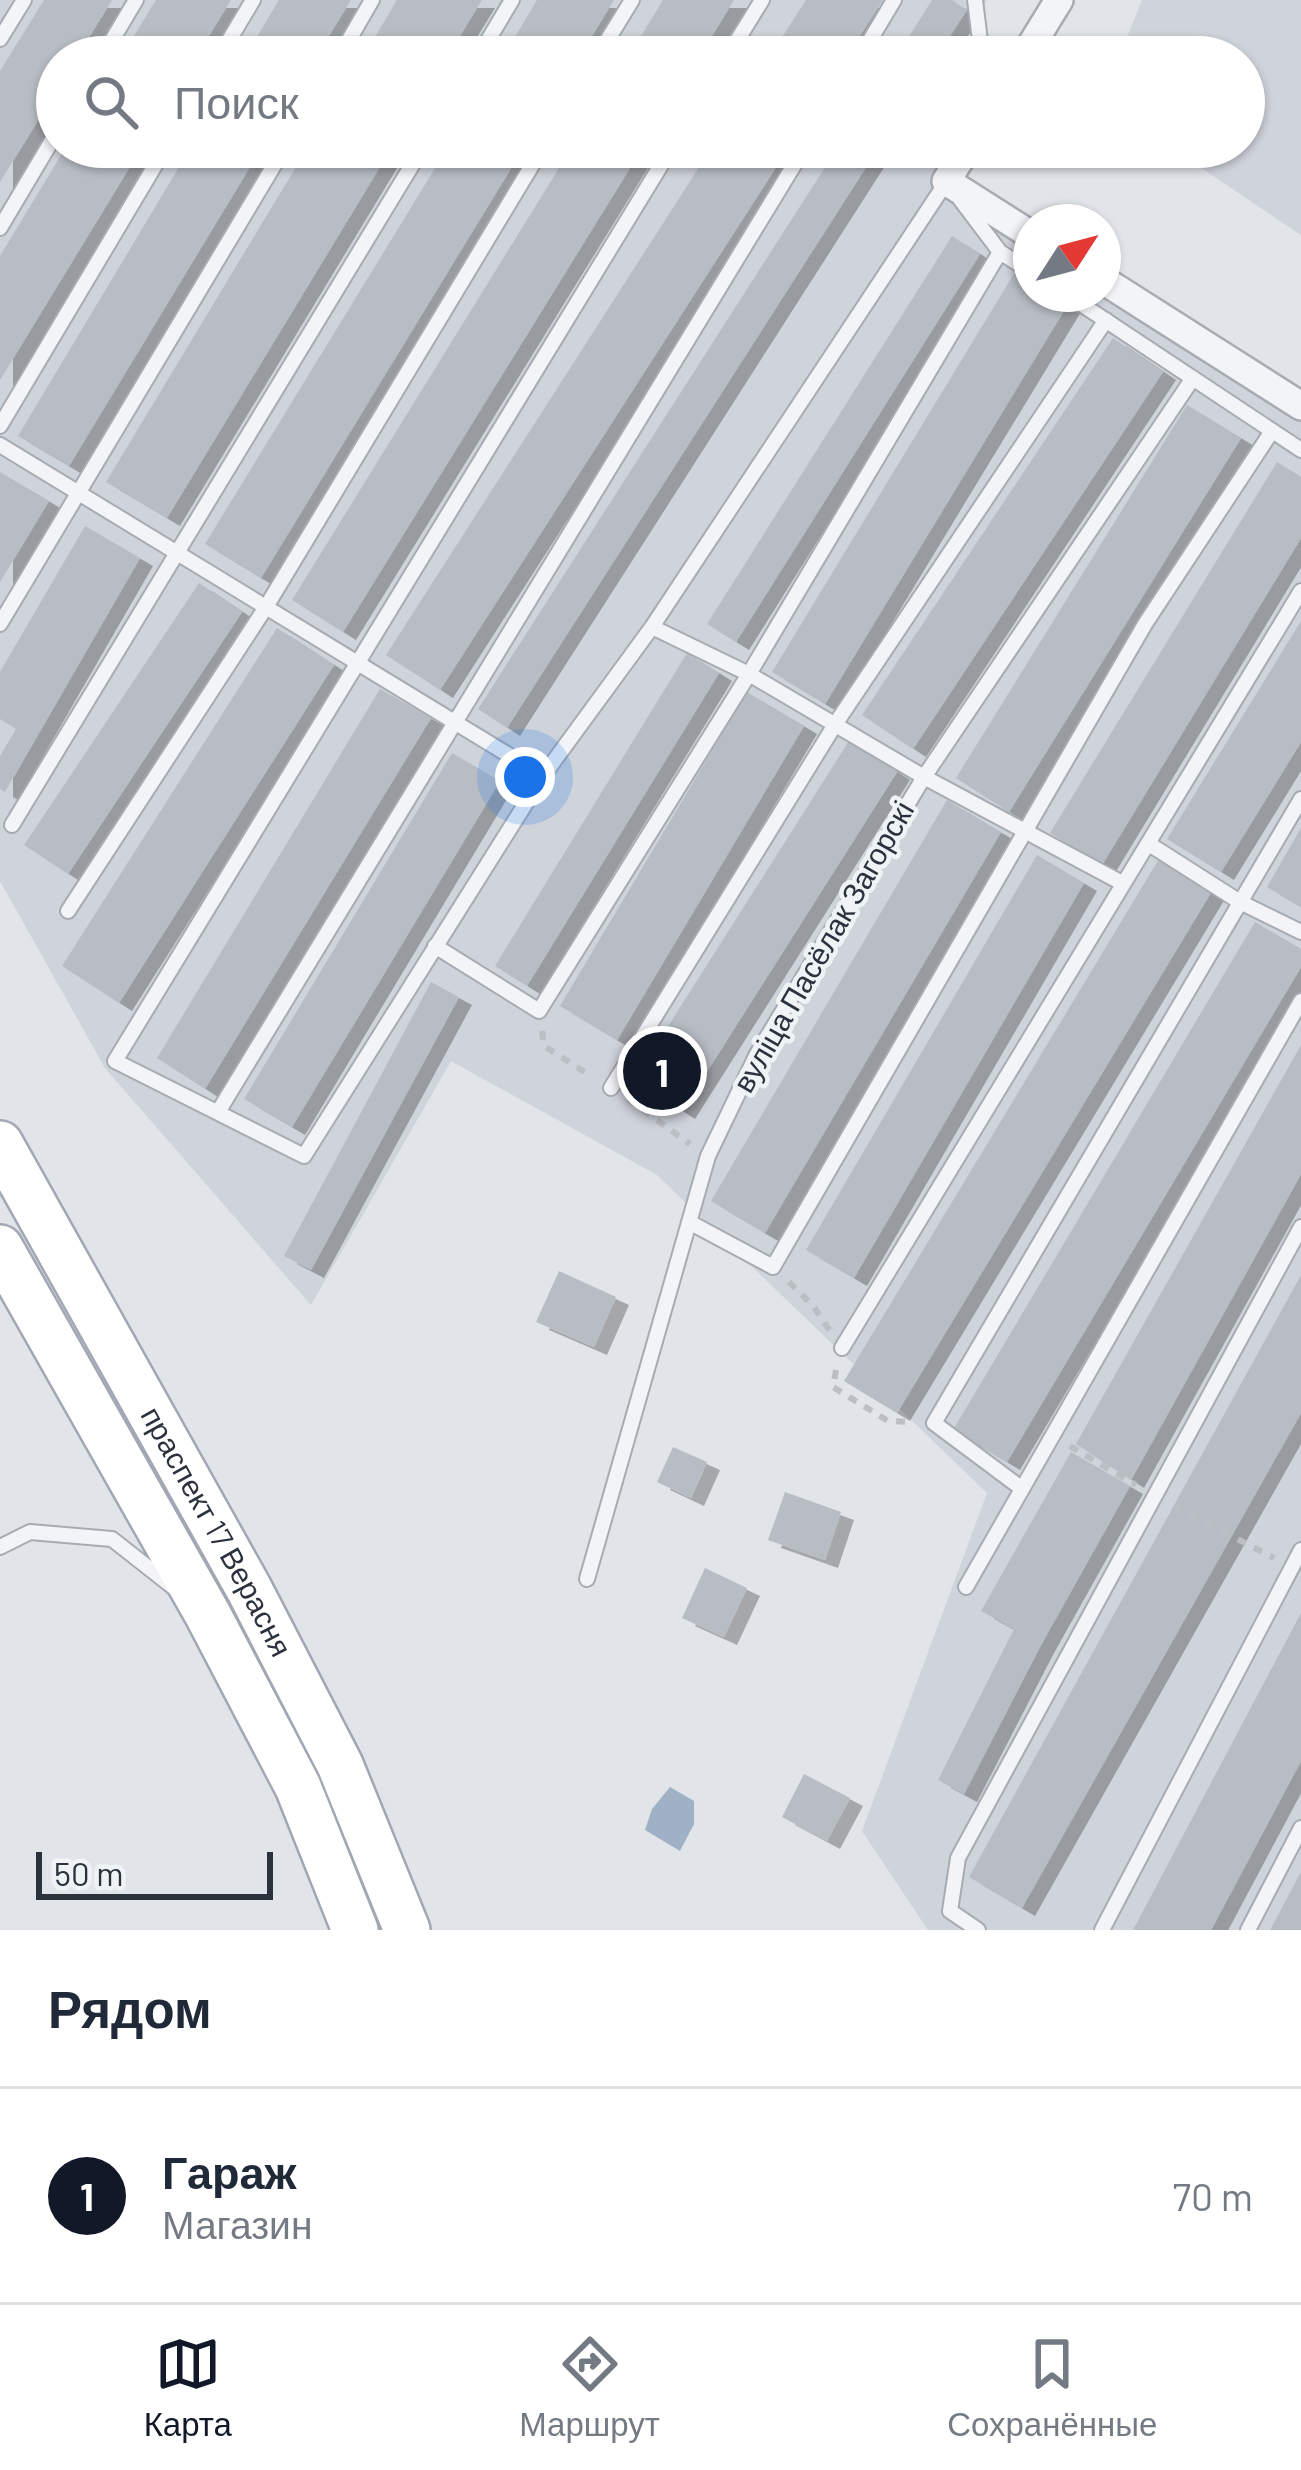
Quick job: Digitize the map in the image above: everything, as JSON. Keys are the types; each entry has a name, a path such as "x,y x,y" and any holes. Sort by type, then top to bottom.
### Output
{"main road":[{"name":"праспект 17 Верасня","path":"0,1144 259,1608 340,1765 407,1930"},
{"name":"праспект 17 Верасня","path":"0,1248 208,1615 298,1787 355,1930"}],"street":[{"path":"1037,36 1059,0"},
{"path":"954,168 946,181 1013,224"},
{"path":"1121,291 1301,406"}],"lane":[{"path":"0,39 24,0"},
{"path":"115,36 136,0"},
{"path":"232,36 253,0"},
{"path":"352,36 373,0"},
{"path":"491,36 512,0"},
{"path":"610,36 632,0"},
{"path":"740,36 761,0"},
{"path":"873,36 894,0"},
{"path":"975,0 979,36"},
{"path":"0,227 36,168"},
{"path":"0,426 154,168"},
{"path":"0,624 273,168"},
{"path":"12,825 410,168"},
{"path":"68,911 266,607 530,168"},
{"path":"659,168 116,1061 304,1156 543,776 652,627 946,181 1000,252 1013,260"},
{"path":"218,1112 792,168"},
{"path":"435,946 539,1011 749,674 1000,252"},
{"path":"1094,312 1301,450"},
{"path":"611,1088 836,723 1106,320"},
{"name":"вуліца Пасёлак Загорскі","path":"587,1579 708,1156 757,1054 923,777 1193,378"},
{"path":"688,1222 773,1267 1144,623 1272,431"},
{"path":"0,445 543,776"},
{"path":"842,1348 1301,591"},
{"path":"652,627 749,674 923,777 1122,883"},
{"path":"1021,1488 934,1423 1301,799"},
{"path":"1149,844 1240,902 1301,932"},
{"path":"966,1587 1301,1001"},
{"path":"978,1930 950,1911 958,1858 1301,1227"},
{"path":"0,1547 30,1532 112,1539 208,1615"},
{"path":"1102,1930 1301,1550"},
{"path":"1248,1930 1301,1828"}],"shaded area":[{"path":"0,0 987,0 969,36 36,36 36,168 956,168 1013,208 1013,312 1121,312 1121,305 1301,414 1301,1930 928,1930 862,1831 987,1493 657,1175 451,1061 311,1305 105,1068 0,881"},
{"path":"1142,0 1301,0 1301,235 1201,168 1265,168 1265,36 1127,36"}],"water":[{"path":"670,1787 694,1801 694,1824 680,1851 645,1830 652,1809"}],"building":[{"path":"44,0 112,0 90,36 36,36 36,124 0,182 0,71"},
{"path":"156,0 231,0 209,36 134,36"},
{"path":"279,0 351,0 329,36 258,36"},
{"path":"397,0 482,0 460,36 376,36"},
{"path":"537,0 614,0 592,36 516,36"},
{"path":"663,0 734,0 712,36 641,36"},
{"path":"806,0 883,0 860,36 783,36"},
{"path":"932,0 952,0 967,10 950,36 909,36"},
{"path":"53,168 129,168 0,380 0,256"},
{"path":"178,168 249,168 69,466 18,436"},
{"path":"295,168 379,168 167,518 106,482"},
{"path":"435,168 511,168 261,578 205,544"},
{"path":"559,168 630,168 343,632 292,600"},
{"path":"699,168 776,168 440,690 386,655"},
{"path":"825,168 866,168 507,728 478,709"},
{"path":"952,236 980,254 736,642 707,624"},
{"path":"1013,275 1013,312 1063,312 825,704 772,672"},
{"path":"1113,338 1163,372 913,749 862,715"},
{"path":"1187,405 1241,438 1009,812 956,778"},
{"path":"1277,462 1301,477 1301,538 1102,865 1050,833"},
{"path":"0,472 49,501 0,582"},
{"path":"85,526 140,558 5,792 0,789 0,756 16,729 0,719 0,672"},
{"path":"199,583 242,612 68,874 24,845"},
{"path":"1301,621 1301,742 1221,872 1167,839"},
{"path":"277,628 334,665 119,1003 62,966"},
{"path":"687,653 719,673 527,986 495,966"},
{"path":"380,689 431,718 205,1089 157,1058"},
{"path":"747,692 804,726 617,1040 560,1006"},
{"path":"849,741 897,772 682,1111 634,1080"},
{"path":"452,753 500,781 292,1127 244,1099"},
{"path":"947,800 1001,832 765,1233 711,1201"},
{"path":"1301,828 1301,907 1267,887"},
{"path":"1037,855 1084,883 854,1278 806,1250"},
{"path":"1159,859 1212,891 897,1413 844,1381"},
{"path":"1255,922 1301,949 1301,967 1007,1462 953,1430"},
{"path":"431,982 459,997 311,1270 284,1256"},
{"path":"1301,1045 1301,1174 1131,1480 1076,1444"},
{"path":"559,1271 616,1297 594,1347 536,1322"},
{"path":"1301,1275 1301,1413 1022,1908 969,1877"},
{"path":"673,1447 707,1462 691,1498 657,1482"},
{"path":"1071,1452 1130,1486 964,1794 938,1780 1014,1629 981,1611"},
{"path":"785,1492 841,1512 825,1560 768,1540"},
{"path":"705,1568 747,1588 724,1637 682,1618"},
{"path":"1301,1613 1301,1761 1211,1930 1133,1930"},
{"path":"804,1774 850,1798 827,1841 782,1817"},
{"path":"1301,1872 1301,1930 1270,1930"}],"place":[{"name":"Гараж","path":"662,1071"}]}
